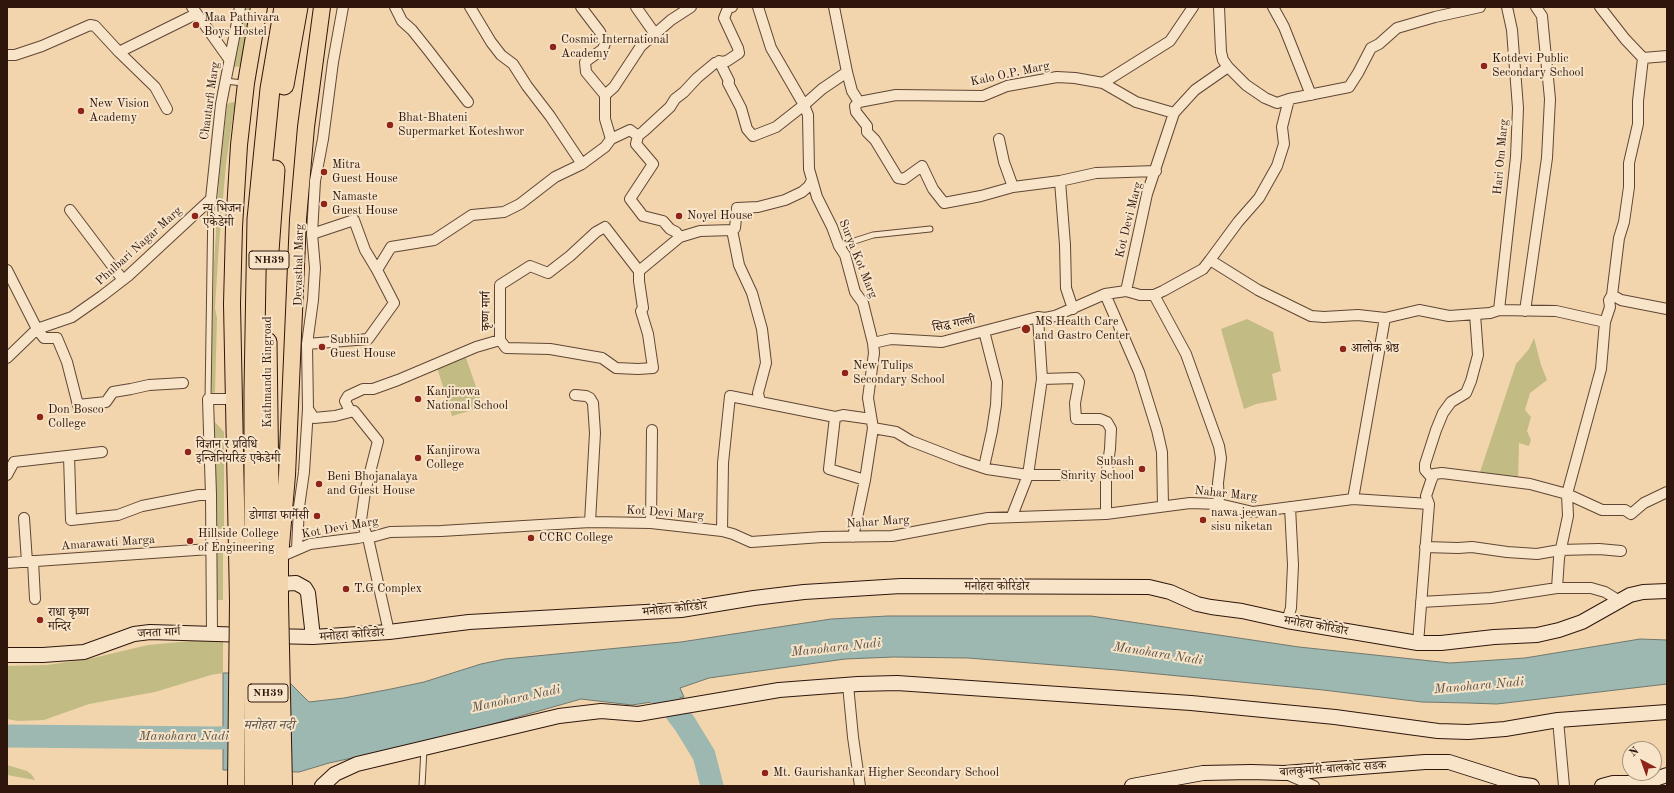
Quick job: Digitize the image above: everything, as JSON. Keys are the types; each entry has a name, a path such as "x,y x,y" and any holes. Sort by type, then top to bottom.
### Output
{"highway":[{"name":"Kathmandu Ringroad","path":"269,786 260,601 253,515 255,276 257,219 270,89 284,7"},
{"name":"Kathmandu Ringroad","path":"254,786 260,601 269,491 267,339 270,233 279,120 285,75 298,7"}],"main road":[{"path":"259,7 246,83 239,145 232,304 235,399 284,786"},
{"path":"280,584 280,557 287,476 301,182 311,85 322,7"},
{"path":"236,786 260,601 280,584 296,583 305,588 308,592 313,637"},
{"name":"मनोहरा कोरिडोर","path":"313,637 389,632 469,622 681,610 754,598 804,592 901,586 1149,587 1170,592 1197,604 1418,643 1537,635 1559,630 1582,622 1601,612 1618,600 1630,595 1643,592 1667,591"},
{"name":"जनता मार्ग","path":"7,655 43,655 84,652 134,634 150,632 313,637"},
{"path":"322,786 336,774 357,764 559,716 601,712 638,714 695,703 779,690 848,685 897,683 1191,703 1335,717 1438,731 1468,732 1505,729 1558,720 1667,712"},
{"name":"बालकुमारी-बालकोट सडक","path":"1132,786 1202,773 1284,773 1425,762 1449,762 1518,784 1532,786"},
{"path":"1602,786 1613,783 1645,784 1667,775"}],"street":[{"name":"Chautarfi Marg","path":"211,198 221,104 240,7"},
{"name":"Devasthal Marg","path":"297,549 299,507 304,472 308,409 307,344 313,300 315,268 312,234 315,181 323,139 333,62 343,7"},
{"path":"395,7 402,21 428,50 468,102"},
{"path":"470,7 491,42 501,55 513,64 582,164"},
{"path":"581,7 600,32 605,43 603,49 585,62 586,72 605,95 605,118 611,139"},
{"path":"636,7 654,34"},
{"path":"605,95 614,87 641,46 671,20 691,7"},
{"path":"680,237 662,221 643,216 630,199 653,164 636,144 638,136 670,107 675,99 684,92 696,78 719,61 727,61 739,53 724,18 728,8 732,7"},
{"name":"Surya Kot Marg","path":"758,7 771,48 804,105 808,115 809,170 817,198 840,246 846,255 855,292 863,303 873,343 874,353 868,398 872,423 865,480 853,537"},
{"path":"834,7 847,72 852,91 859,102 855,106 856,112 867,126 867,132 875,140 898,178 904,179 922,166 933,189 944,203 981,196 1013,187 1060,181 1096,173 1156,171"},
{"path":"1103,83 1170,41 1193,7"},
{"path":"1219,7 1221,52 1223,60 1246,85 1265,98 1277,103 1289,98 1349,87 1358,74 1371,48 1379,44 1397,28 1435,17 1480,7"},
{"path":"1273,7 1284,27 1311,95"},
{"name":"Hari Om Marg","path":"1499,310 1500,288 1516,157 1518,108 1512,30 1507,7"},
{"path":"1524,311 1547,158 1550,99 1542,16 1536,7"},
{"path":"1600,7 1625,39 1643,58"},
{"path":"119,52 194,11 229,59"},
{"path":"7,55 15,55 42,46 90,25 95,26 155,87 167,109"},
{"path":"1643,58 1667,56"},
{"path":"1557,588 1560,550 1568,516 1567,494 1601,369 1605,322 1610,307 1609,300 1612,295 1629,187 1629,163 1638,124 1638,101 1643,58"},
{"path":"719,61 741,108 748,129 753,136 776,127 822,89 847,72"},
{"name":"Kot Devi Marg","path":"1126,291 1147,194 1156,171 1174,113 1195,90 1228,67"},
{"name":"Kalo O.P. Marg","path":"859,102 902,95 936,97 983,96 1007,86 1057,77 1075,78 1103,83 1136,102 1174,113"},
{"path":"1012,516 1028,475 1042,379 1038,318 1045,318 1072,309 1105,294 1126,291 1140,295 1154,295 1202,269 1238,222 1259,198 1277,166 1284,144 1282,127 1289,98"},
{"path":"377,270 391,247 434,240 472,215 504,212 520,204 555,177 582,164 605,147 611,139 630,130 638,136"},
{"path":"999,139 1004,162 1013,187"},
{"path":"760,402 758,393 766,363 762,330 752,294 739,265 732,230 735,228 738,208 758,207 785,200 802,192 809,186 812,180"},
{"path":"1060,181 1065,245 1066,288 1072,309"},
{"name":"Phulbari Nagar Marg","path":"37,329 72,317 122,280 211,198"},
{"path":"70,210 122,280"},
{"path":"307,344 368,339 394,303 365,250 354,220 312,234"},
{"name":"कृष्ण मार्ग","path":"350,411 345,400 348,396 363,389 373,389 392,382 476,348 500,340 500,285 530,266 548,273 570,256 596,232 605,227 639,271"},
{"path":"500,340 506,348 550,349 602,358 616,368 653,368 648,334 641,311 643,308 639,271 680,237 700,232 732,230"},
{"path":"1210,260 1258,290 1312,316 1324,317 1358,315 1385,318 1419,310 1449,316 1490,313 1499,310 1556,311 1605,322"},
{"path":"7,270 37,329 44,338 57,338 67,362 78,405 106,402 113,392 137,387 184,383"},
{"path":"1105,294 1138,372 1157,430 1162,452 1163,506"},
{"path":"1154,295 1186,354 1219,446 1221,458 1218,482 1219,504"},
{"path":"1612,295 1621,300 1667,309"},
{"path":"1432,478 1425,470 1425,464 1436,430 1443,413 1451,402 1466,393 1478,355 1475,314"},
{"name":"सिद्ध गल्ली","path":"873,343 891,340 942,342 1038,318"},
{"path":"1352,499 1385,318"},
{"path":"7,358 37,329"},
{"path":"984,331 997,382 996,405 984,467"},
{"path":"1042,379 1076,378 1079,382 1075,402 1076,420 1100,419 1107,422 1111,430 1106,477 1106,514"},
{"path":"575,395 586,396 590,398 593,403 595,433 590,522"},
{"name":"Kot Devi Marg","path":"280,557 310,544 368,537 390,532 457,530 590,522 651,523 722,530 723,463 730,396 835,417 843,415 872,423"},
{"path":"212,633 210,549 211,495 208,400 235,399"},
{"path":"308,409 314,418 335,416 354,411 378,441 365,492 361,520 368,537 389,632"},
{"path":"835,417 829,469 865,480"},
{"path":"872,423 896,432 911,442 984,467 1028,475 1066,475"},
{"path":"651,523 652,430"},
{"path":"7,475 10,459 69,456 102,452"},
{"path":"69,456 71,520 118,515 142,506 200,495 211,495"},
{"path":"1418,643 1429,504 1426,496 1434,474 1442,473 1530,484 1567,494 1602,510 1625,510 1631,514 1644,503 1667,492"},
{"name":"Nahar Marg","path":"722,530 751,542 815,538 892,536 988,518 1106,514 1190,503 1219,504 1253,512 1352,499 1429,504"},
{"path":"1288,621 1291,608 1293,565 1290,507"},
{"path":"24,518 35,599"},
{"path":"1425,547 1472,547 1507,552 1537,554 1560,550 1621,551"},
{"name":"Amarawati Marga","path":"7,563 210,549"},
{"path":"1421,602 1491,598 1557,588 1591,588 1606,592 1618,600"},
{"path":"848,685 860,786"},
{"path":"1558,720 1564,786"},
{"path":"1284,773 1314,786"}],"lane":[{"path":"226,82 246,83"},
{"path":"208,400 211,198"},
{"path":"840,246 873,235 930,229"},
{"path":"422,786 424,748"}],"shaded area":[{"path":"244,7 250,7 241,66 233,67"},
{"path":"235,102 226,164 219,244 215,308 217,318 215,392 212,394 211,375 214,265 219,180 227,105"},
{"path":"1247,319 1273,332 1281,371 1272,374 1277,400 1256,404 1244,409 1221,329"},
{"path":"1534,338 1541,365 1547,380 1530,393 1525,410 1531,417 1527,431 1531,440 1529,446 1519,443 1518,481 1479,475 1516,364 1529,349"},
{"path":"464,352 483,407 452,416 436,364"},
{"path":"215,422 224,432 224,531 216,531"},
{"path":"216,546 223,546 223,600 216,600"},
{"path":"223,638 223,673 211,675 155,692 89,704 44,720 18,721 7,719 7,666 47,665 93,658 148,645"},
{"path":"7,765 27,771 35,780 7,775"}],"water":[{"name":"मनोहरा नदी","path":"888,616 1091,616 1299,647 1450,663 1525,658 1640,639 1667,640 1667,684 1497,704 1422,702 1323,690 1117,670 968,658 894,657 845,659 709,678 680,688 684,697 632,705 581,699 444,738 329,763 299,772 223,770 223,673 279,672 309,702 344,698 424,682 481,664 505,659 681,642 831,619"}],"waterway":[{"path":"641,681 667,700 685,724 704,755 712,786"},
{"name":"Manohara Nadi","path":"7,736 255,737"}],"place":[{"name":"Maa Pathivara Boys Hostel","path":"196,25"},
{"name":"Cosmic International Academy","path":"553,47"},
{"name":"Kotdevi Public Secondary School","path":"1484,66"},
{"name":"New Vision Academy","path":"81,111"},
{"name":"Bhat-Bhateni Supermarket Koteshwor","path":"390,125"},
{"name":"Mitra Guest House","path":"324,172"},
{"name":"Namaste Guest House","path":"324,204"},
{"name":"न्यू भिजन एकेडेमी","path":"195,216"},
{"name":"Noyel House","path":"679,216"},
{"name":"MS Health Care and Gastro Center","path":"1026,329"},
{"name":"Subhim Guest House","path":"322,347"},
{"name":"आलोक श्रेष्ठ","path":"1343,349"},
{"name":"New Tulips Secondary School","path":"845,373"},
{"name":"Kanjirowa National School","path":"418,399"},
{"name":"Don Bosco College","path":"40,417"},
{"name":"विज्ञान र प्रविधि इन्जिनियरिङ एकेडेमी","path":"188,452"},
{"name":"Kanjirowa College","path":"418,458"},
{"name":"Subash Smrity School","path":"1142,469"},
{"name":"Beni Bhojanalaya and Guest House","path":"319,484"},
{"name":"डोगाडा फार्मेसी","path":"317,516"},
{"name":"nawa jeewan sisu niketan","path":"1203,520"},
{"name":"CCRC College","path":"531,538"},
{"name":"Hillside College of Engineering","path":"190,541"},
{"name":"T.G Complex","path":"346,589"},
{"name":"राधा कृष्ण मन्दिर","path":"40,620"},
{"name":"Mt. Gaurishankar Higher Secondary School","path":"765,773"}]}
